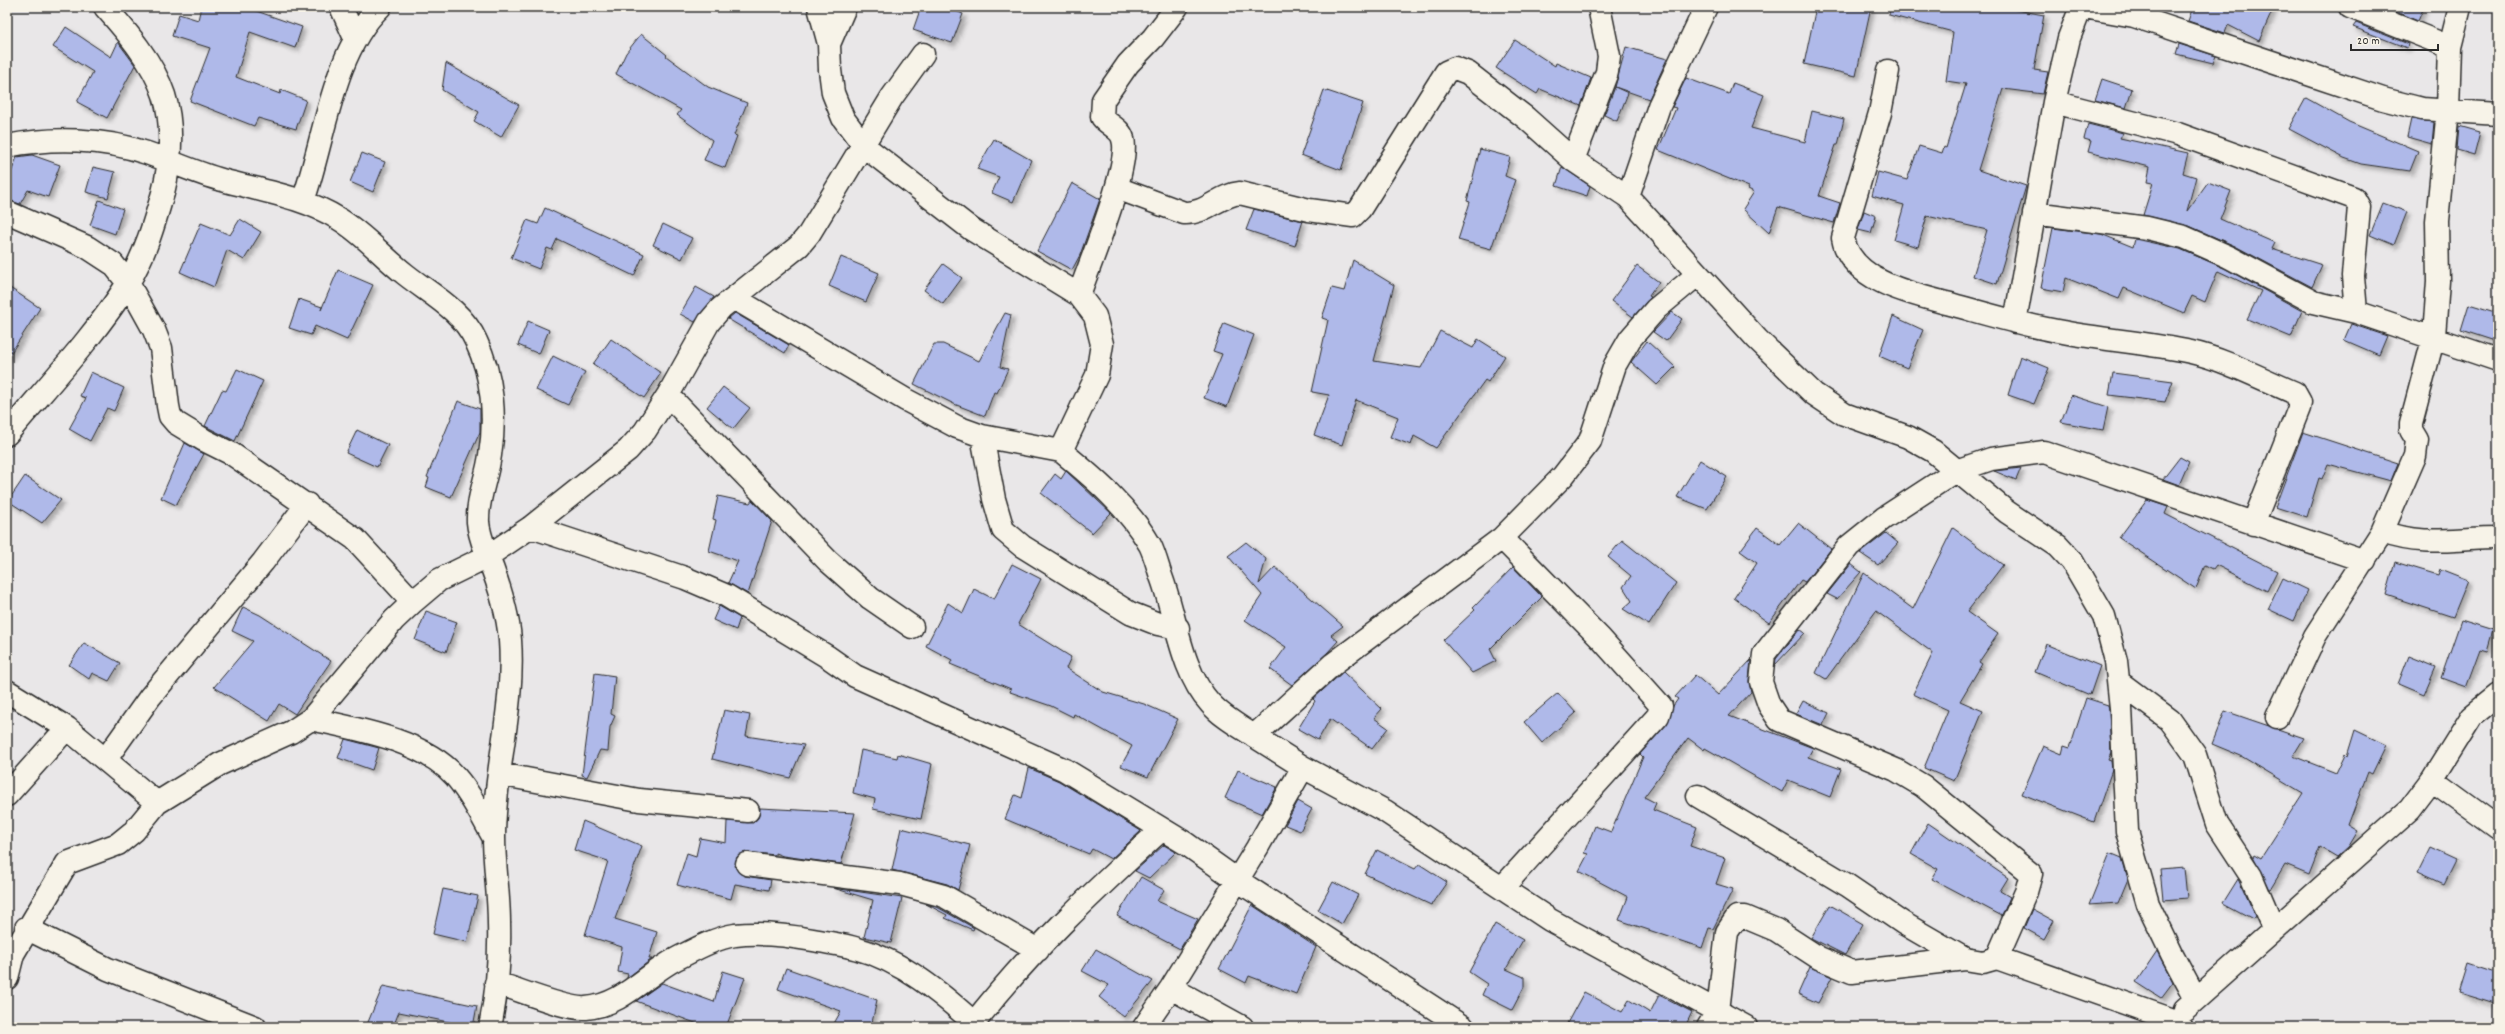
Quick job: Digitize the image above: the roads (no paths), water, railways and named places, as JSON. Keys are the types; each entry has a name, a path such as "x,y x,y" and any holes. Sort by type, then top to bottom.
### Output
{"street":[{"path":"7,434 86,340 128,283 148,244 170,162 170,129 164,94 144,56 105,7"},
{"path":"341,7 355,38"},
{"path":"303,201 315,166 333,95 355,38 380,7"},
{"path":"819,7 829,44 833,92 843,118 864,146 971,229 1079,295 1096,316 1102,344 1101,359 1097,375 1060,450"},
{"path":"829,44 845,7"},
{"path":"1079,295 1117,188 1123,139 1120,133 1102,117 1103,100 1128,64 1153,38 1177,7"},
{"path":"1573,160 1607,72 1609,56 1599,7"},
{"path":"1628,197 1659,106 1706,7"},
{"path":"2015,322 2054,102 2069,38 2081,7"},
{"path":"2084,7 2134,16 2382,99 2422,109 2448,109 2498,114"},
{"path":"2350,7 2450,47"},
{"path":"2277,717 2315,636 2347,583 2364,561 2382,532 2415,456 2417,440 2411,430 2411,423 2434,336 2438,281 2437,221 2448,109 2450,47 2460,7"},
{"path":"7,978 10,955 66,863 94,854 126,839 157,803 220,764 291,732 311,719 394,620 413,602 439,580 488,556 531,527 628,450 645,431 668,395 709,322 721,308 799,246 864,146 892,97 923,54"},
{"path":"1117,188 1184,213 1192,214 1209,207 1228,194 1240,193 1310,210 1354,216 1446,72 1455,68 1468,73 1526,118 1573,160 1628,197 1697,275 1757,339 1814,394 1844,414 1908,437 1933,451 2007,512 2045,537 2072,561 2104,616 2116,662 2119,682 2128,831 2148,904 2196,999"},
{"path":"1888,71 1880,113 1843,238 1845,247 1857,265 1870,275 1899,290 2015,322 2068,333 2191,352 2295,393 2300,402 2299,408 2253,524"},
{"path":"2054,102 2178,134 2288,172 2354,198 2359,207 2353,276 2356,312"},
{"path":"7,146 25,142 73,140 118,145 146,152 193,171 303,201 338,218 364,236 404,273 449,307 463,321 476,340 486,373 494,414 490,457 481,488 478,523 483,546 488,556 502,600 510,639 509,702 499,774 494,838 500,921 496,983 490,1027"},
{"path":"7,212 87,247 113,264 128,283 147,314 158,342 170,416 176,423 204,440 232,454 307,504 355,539 413,602"},
{"path":"2034,213 2148,228 2184,237 2229,257 2312,302 2356,312 2434,336 2498,360"},
{"path":"1254,736 1333,664 1502,538 1563,476 1590,441 1615,365 1630,339 1656,309 1697,275"},
{"path":"734,298 906,400 957,427 982,436 1060,450 1096,479 1124,510 1150,546 1178,628 1190,671 1199,689 1210,704 1234,724 1303,767 1385,811 1502,888 1713,1019 1746,1027"},
{"path":"668,395 828,561 870,598 912,627"},
{"path":"982,436 994,499 1004,530 1022,546 1130,613 1158,624 1178,628"},
{"path":"1997,958 2026,892 2031,874 1923,786 1896,770 1779,720 1769,705 1761,682 1764,654 1850,546 1884,518 1956,471 1991,459 2044,452 2161,490 2253,524 2364,561"},
{"path":"106,759 168,674 262,562 307,504"},
{"path":"531,527 685,578 727,596 855,676 1064,770 1162,829 1237,880 1463,1027"},
{"path":"2382,532 2420,542 2498,538"},
{"path":"1502,538 1601,639 1661,706 1658,716 1502,888"},
{"path":"2119,682 2170,720 2192,750 2217,824 2251,876 2274,930"},
{"path":"7,691 67,728 157,803"},
{"path":"1713,1019 1727,932 1737,917 1745,917 1776,930 1819,958 1852,972 1965,959 1983,962 1997,958 2173,1025 2196,999 2410,809 2432,780 2472,716 2498,695"},
{"path":"311,719 362,730 432,756 454,775 494,838"},
{"path":"7,795 67,728"},
{"path":"1144,1027 1171,988 1237,880 1303,767"},
{"path":"499,774 639,800 748,811"},
{"path":"2432,780 2498,828"},
{"path":"1698,796 1847,885 1903,923 1965,959"},
{"path":"496,983 560,1003 584,1008 598,1006 611,1002 670,962 701,947 733,935 785,934 858,949 900,967 937,992 973,1025 1038,950 1094,891 1162,829"},
{"path":"747,864 900,884 930,892 961,904 1038,950"},
{"path":"26,928 108,969 255,1027"},
{"path":"1171,988 1242,1027"}]}
